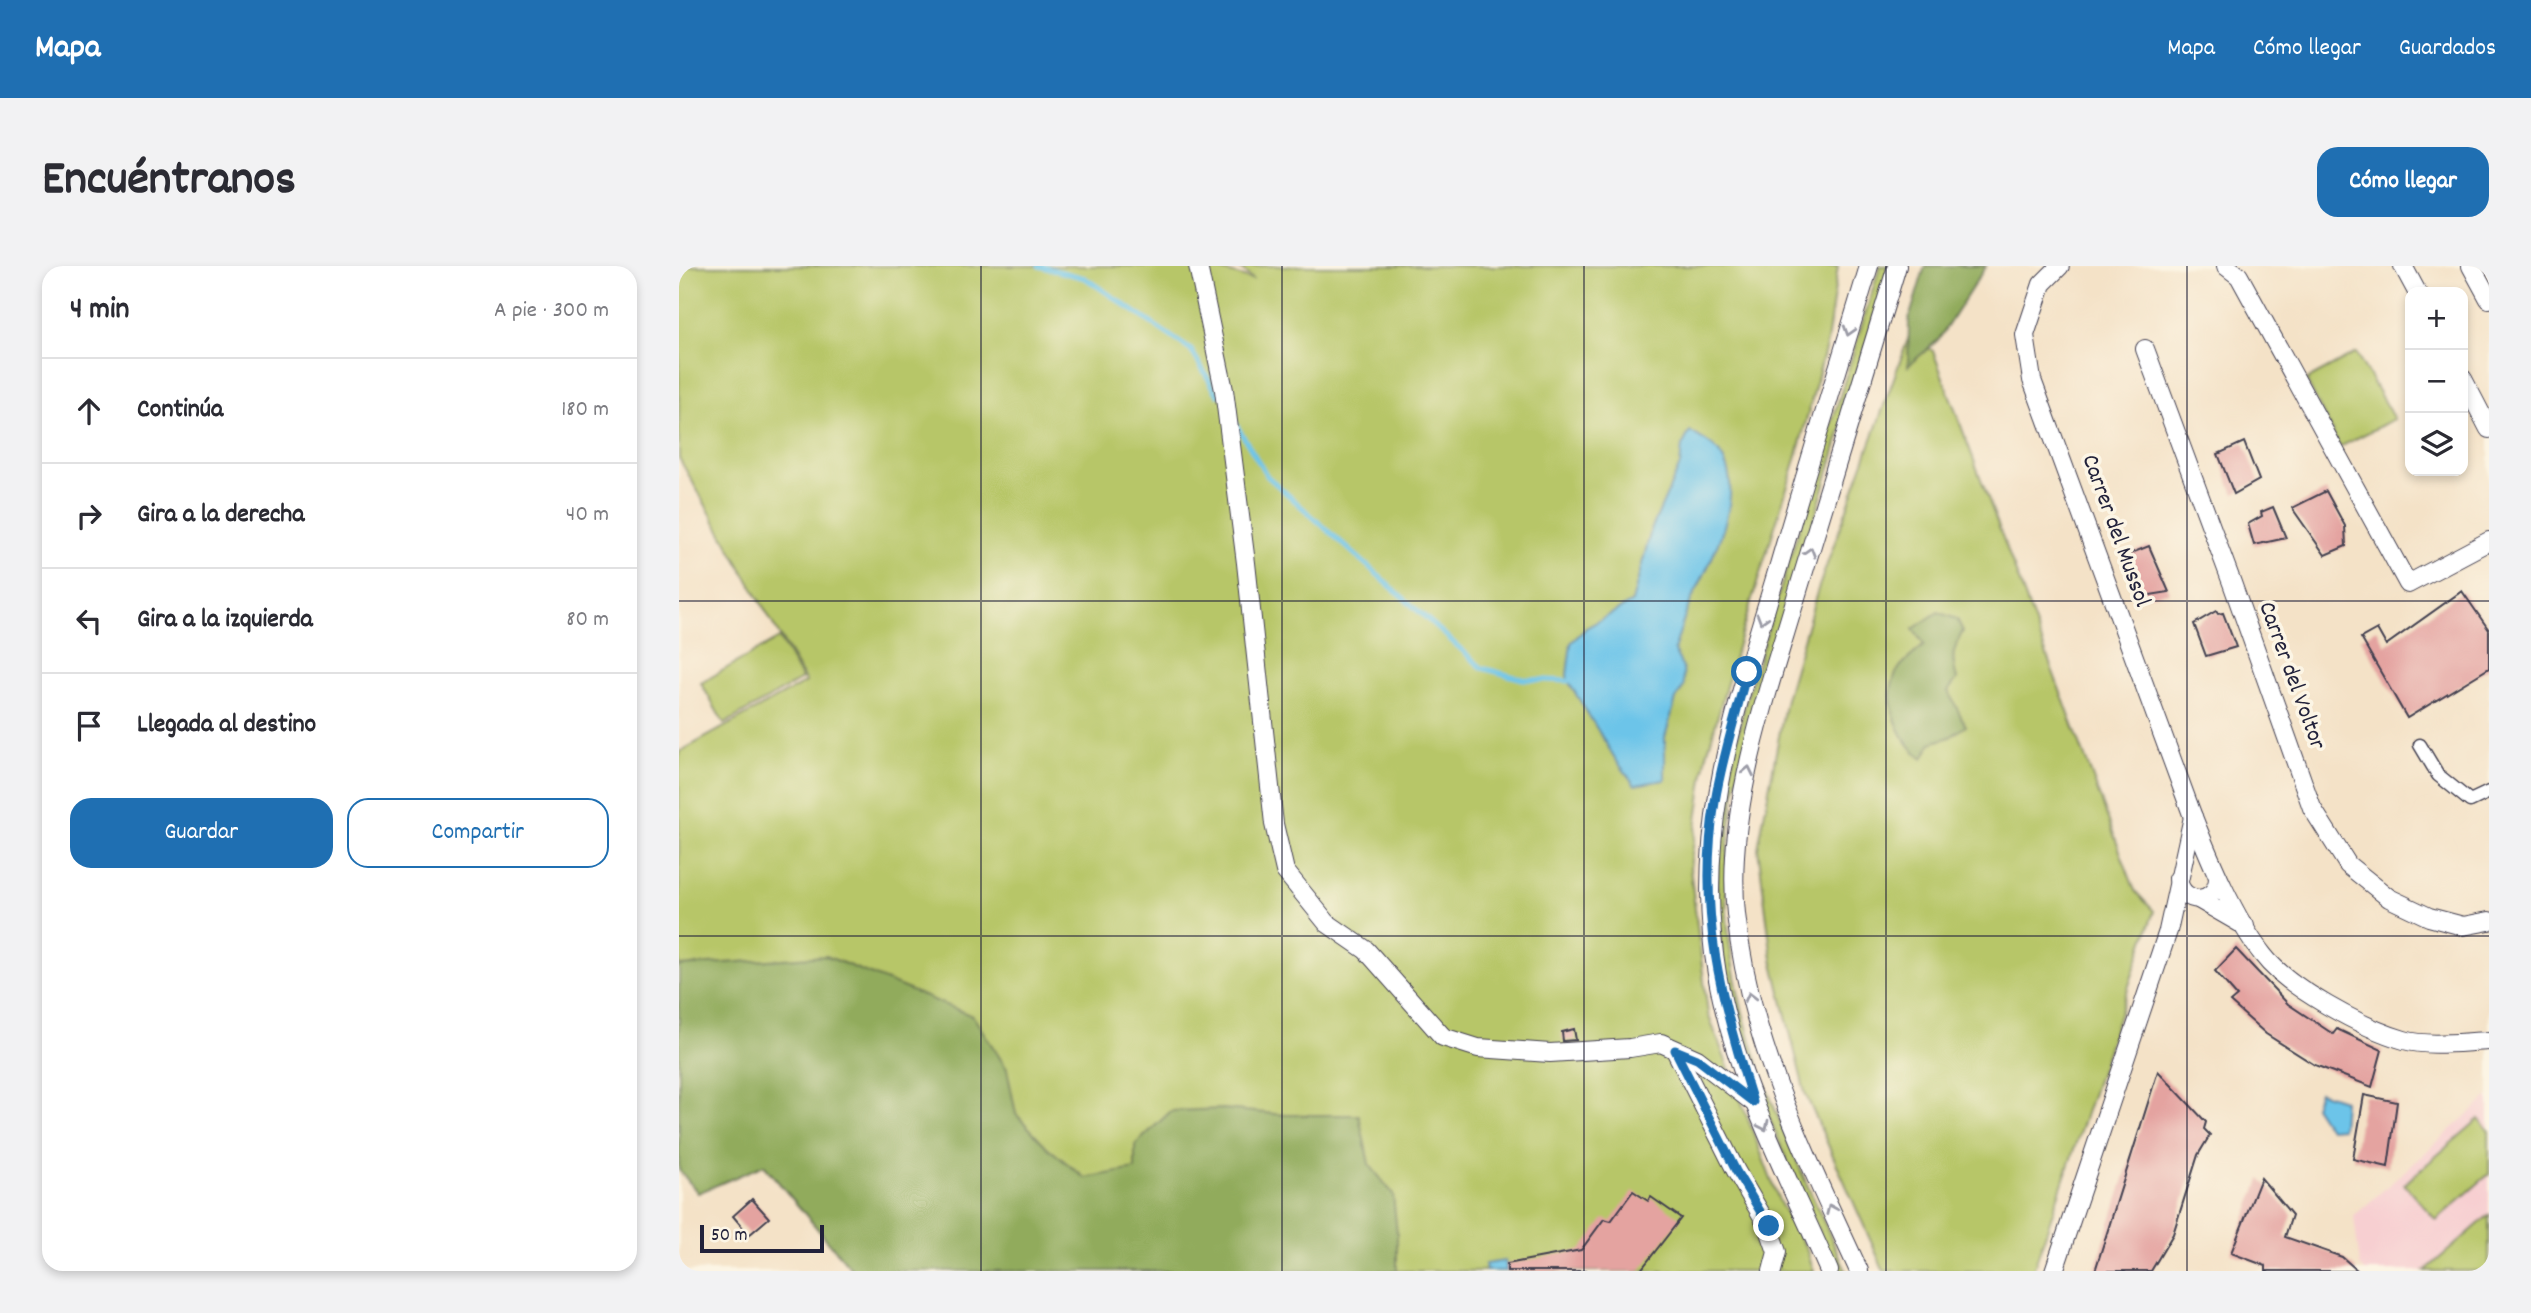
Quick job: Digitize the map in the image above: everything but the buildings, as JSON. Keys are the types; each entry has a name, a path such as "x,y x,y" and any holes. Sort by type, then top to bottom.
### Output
{"street":[{"path":"1198,266 1224,390 1247,563 1273,824 1285,871 1327,923 1366,950 1443,1037 1478,1048 1551,1053 1630,1048 1661,1043 1697,1059 1753,1102"},
{"path":"1829,1271 1753,1102 1733,1037 1717,975 1709,912 1709,851 1715,803 1747,672 1869,266"},
{"path":"1859,1271 1796,1133 1759,1033 1744,971 1735,911 1736,851 1749,768 1772,677 1897,266"},
{"name":"Carrer del Mussol","path":"2060,266 2042,284 2025,335 2032,380 2193,817 2215,871 2245,926 2261,953 2280,974 2340,1013 2405,1040 2447,1043 2489,1041"},
{"path":"2226,266 2239,276 2408,584 2489,541"},
{"path":"2403,266 2414,287"},
{"path":"2471,266 2489,299"},
{"name":"Carrer del Voltor","path":"2145,349 2312,808 2347,865 2389,898 2429,917 2462,926 2489,921"},
{"path":"2468,389 2489,429"},
{"path":"2420,745 2438,775 2470,801 2489,792"},
{"path":"2055,1271 2168,931 2193,817"},
{"path":"2168,931 2197,899 2212,895 2218,883 2215,871 2207,862 2194,860 2181,873 2182,892 2197,899"},
{"name":"Carrer del Mussol","path":"2197,899 2245,926"},
{"path":"1675,1050 1736,1171 1769,1226 1777,1252 1772,1271"}],"shaded area":[{"path":"2489,1096 2489,1271 2365,1271 2360,1266 2354,1216"}],"green space":[{"path":"679,266 1206,266 1254,280 1237,266 1838,266 1827,342 1796,459 1738,644 1706,758 1690,868 1708,1014 1780,1203 1806,1248 1814,1271 853,1271 679,1064 679,752 806,682 679,458"},
{"path":"1880,266 1890,266 1739,772 1727,858 1726,902 1730,946 1748,1030 1776,1112 1846,1271 1836,1271 1778,1139 1745,1050 1723,957 1718,909 1718,857 1729,780 1745,704"},
{"path":"1925,266 1986,266 1939,339 1908,366 1909,319"},
{"path":"1909,336 1933,351 2135,891 2154,911 2033,1271 1884,1271 1805,1093 1772,959 1758,848 1786,699 1817,592"},
{"path":"2356,353 2394,419 2340,447 2306,380"},
{"path":"1938,612 1957,619 1963,631 1954,654 1957,679 1948,691 1966,726 1950,737 1931,743 1923,759 1899,729 1891,704 1891,691 1900,667 1924,645 1913,629"},
{"path":"779,638 802,679 724,724 701,683"},
{"path":"826,956 973,1016 1007,1069 1016,1114 1047,1147 1085,1178 1135,1169 1135,1145 1171,1111 1224,1109 1285,1115 1359,1115 1369,1164 1393,1194 1397,1271 853,1271 764,1165 698,1193 679,1170 679,966"},
{"path":"2479,1119 2489,1131 2489,1174 2436,1220 2404,1184"},
{"path":"2489,1215 2489,1271 2425,1271"}],"water":[{"path":"1690,431 1714,447 1727,467 1729,506 1716,548 1690,603 1674,650 1683,668 1684,686 1676,699 1665,737 1665,780 1635,785 1616,760 1568,681 1571,643 1586,628 1632,602 1651,530 1680,465 1682,446"},
{"path":"2319,1092 2344,1100 2342,1128 2329,1129 2314,1106"},
{"path":"1505,1261 1507,1271 1486,1271 1485,1264"}],"waterway":[{"path":"1039,266 1085,278 1191,350 1218,395"},
{"path":"1234,421 1267,476 1482,668 1523,679 1568,681"}],"route":[{"path":"1747,672 1715,803 1709,851 1709,912 1717,975 1753,1102 1697,1059 1675,1050 1736,1171 1769,1226"}]}
